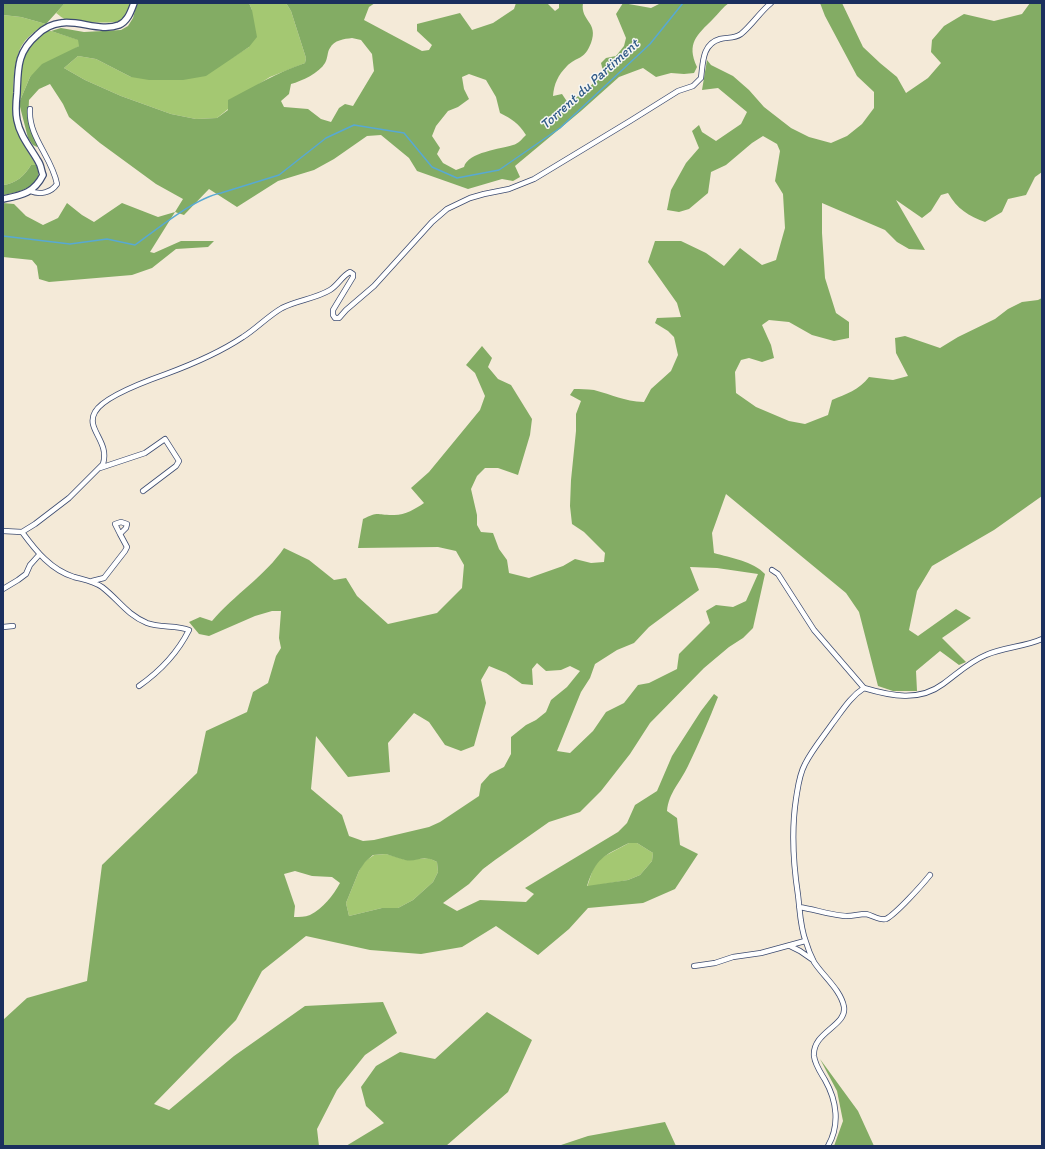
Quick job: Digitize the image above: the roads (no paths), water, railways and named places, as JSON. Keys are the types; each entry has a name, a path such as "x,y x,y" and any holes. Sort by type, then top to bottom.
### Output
{"street":[{"path":"3,198 24,194 30,191 38,184 43,175 39,162 25,141 17,120 19,63 27,43 43,29 61,22 99,26 119,25 126,20 132,11 134,3"},
{"path":"3,531 22,532 35,524 69,498 103,464 105,449 92,421 95,412 100,406 112,398 144,382 187,366 216,352 244,336 282,309 296,302 322,294 332,289 350,272 353,274 353,277 333,310 333,315 335,318 339,318 374,286 386,271 440,214 452,206 470,198 509,189 534,179 630,122 678,91 693,86 701,78 703,58 709,46 720,40 732,38 741,34 771,3"},
{"path":"30,108 29,116 32,128 55,174 57,184 45,193 35,193 30,191"},
{"path":"99,469 145,453 165,440 179,461 143,491"},
{"path":"22,532 39,555 62,571 74,577 92,581 109,592 128,613 150,624 176,626 189,630 179,646 153,676 139,686"},
{"path":"92,581 104,578 125,551 127,547 120,534"},
{"path":"3,588 26,574 30,565 39,555"},
{"path":"772,570 778,574 814,630 864,688 875,691 910,697 921,695 942,685 960,670 982,656 996,651 1033,643 1042,639"},
{"path":"3,628 13,626"},
{"path":"828,1146 835,1130 837,1120 831,1091 816,1062 815,1051 819,1040 841,1019 844,1014 844,1008 843,1002 838,993 813,960 802,932 792,850 793,820 800,777 805,764 853,696 864,688"},
{"path":"799,907 838,915 847,916 867,914 885,919 923,884 930,875"},
{"path":"694,966 715,963 734,957 761,953 805,941"},
{"path":"790,946 813,960"}],"waterway":[{"name":"Torrent du Partiment","path":"3,236 70,244 107,239 135,245 188,207 211,196 279,175 326,138 354,125 404,133 432,167 457,178 499,170 560,128 650,44 683,3"}]}
